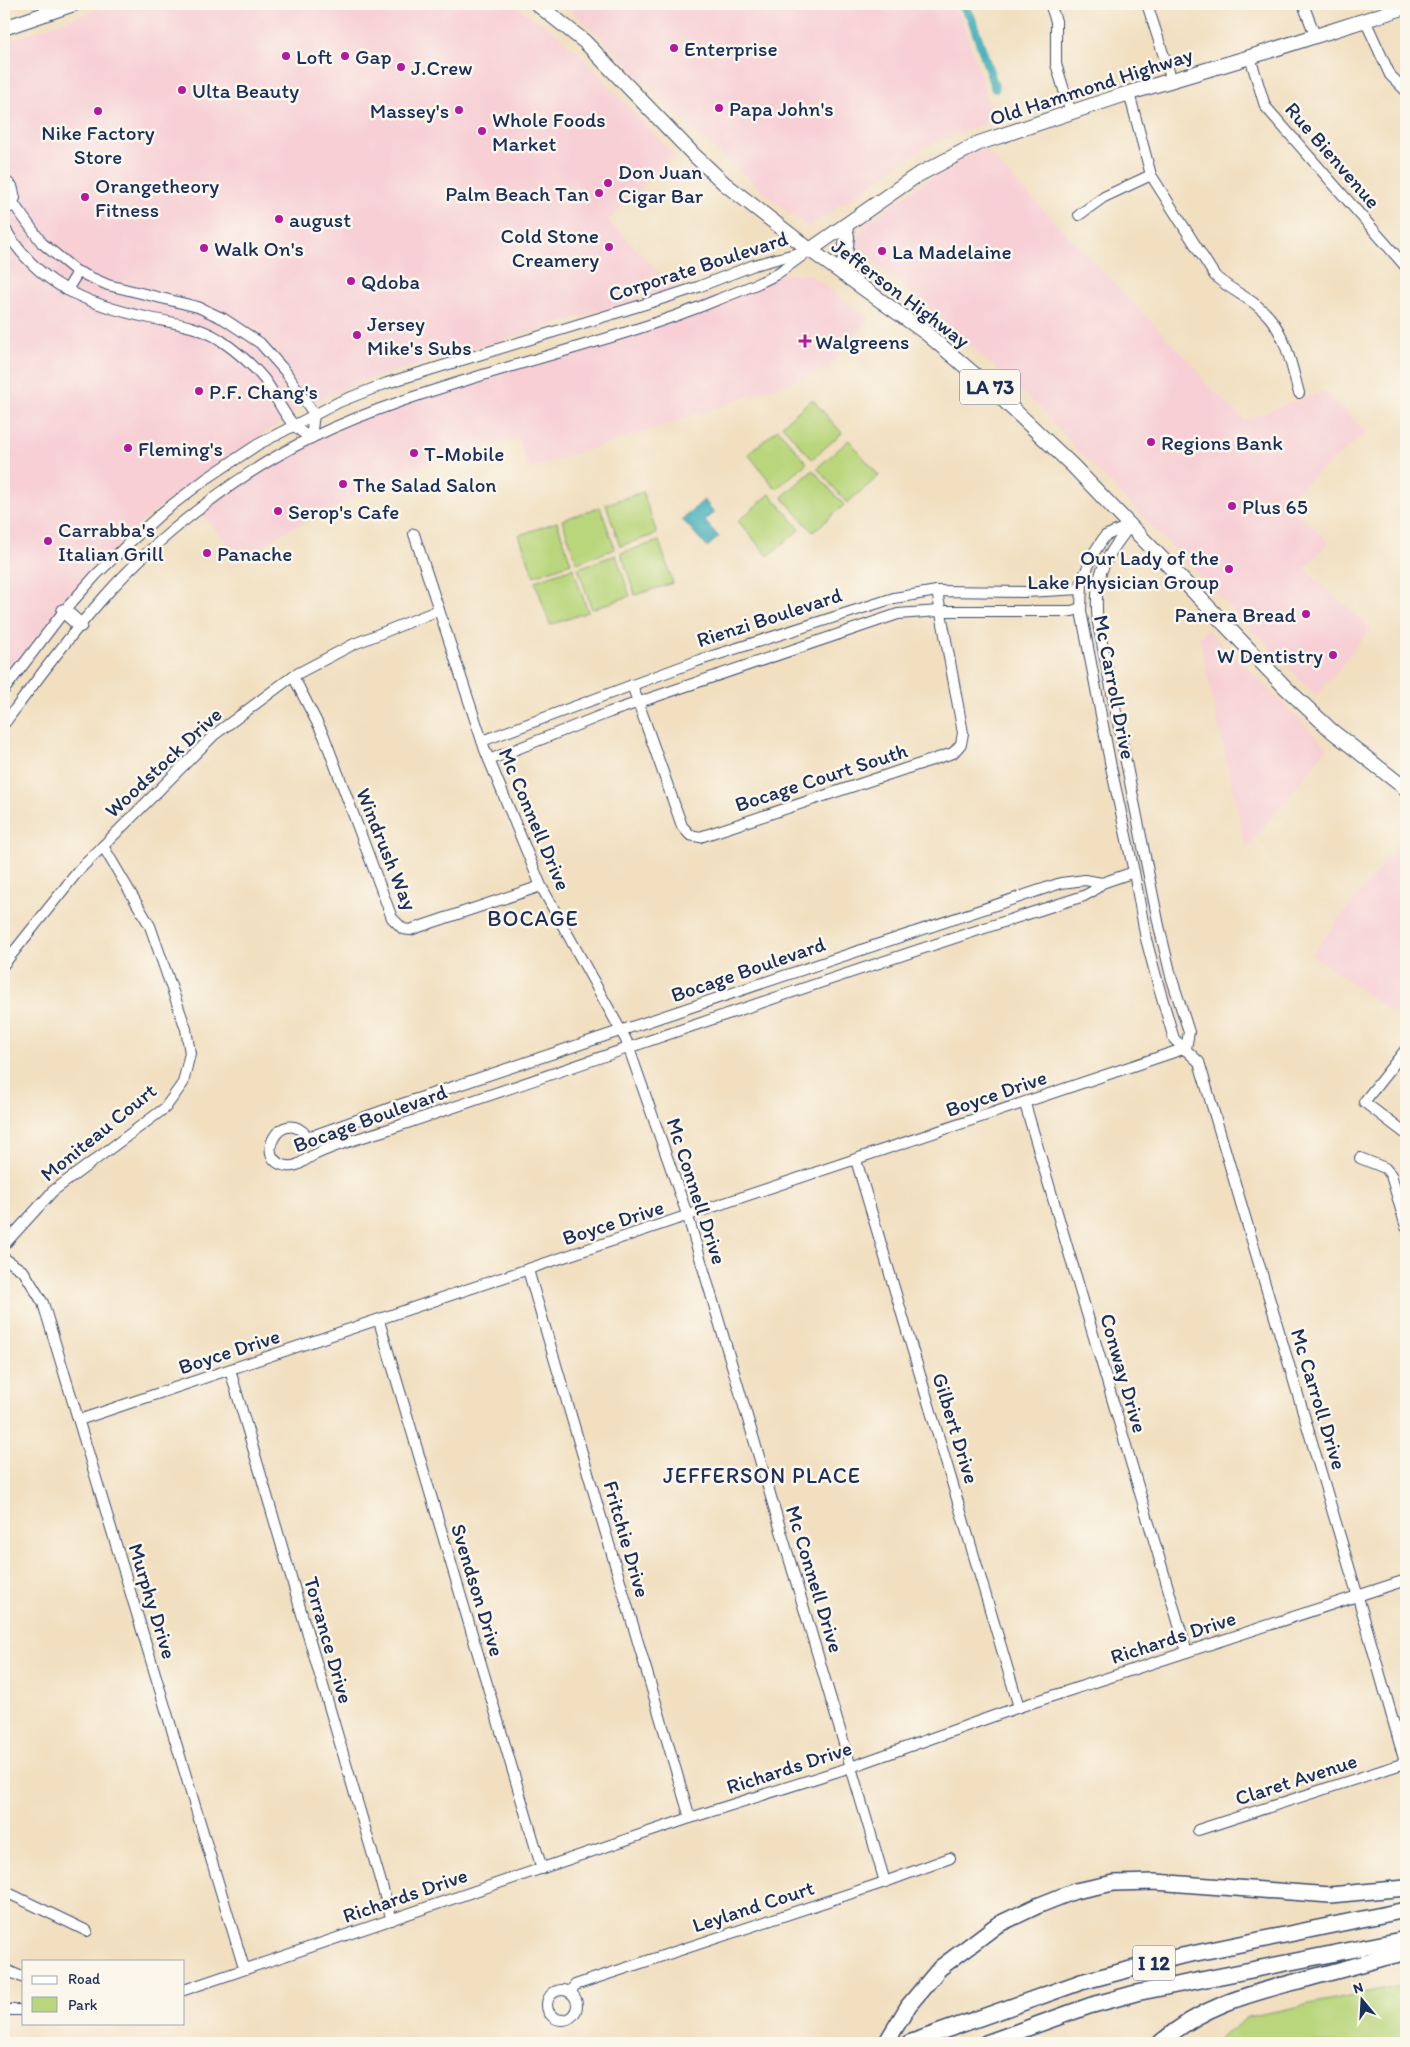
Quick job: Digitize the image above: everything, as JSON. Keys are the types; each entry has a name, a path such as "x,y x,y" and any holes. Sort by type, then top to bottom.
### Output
{"highway":[{"path":"886,2043 909,2005 940,1968 997,1925 1037,1906 1076,1891 1114,1882 1155,1882 1330,1895 1406,1888"},
{"name":"I 12","path":"909,2043 1081,1982 1177,1957 1406,1910"},
{"path":"986,2043 1089,2006 1136,1993 1406,1939"},
{"path":"1160,2043 1205,2011 1239,1997 1406,1952"}],"main road":[{"path":"4,28 74,4"},
{"name":"Jefferson Highway","path":"537,4 585,42 688,150 725,184 810,250 926,333 994,391 1051,443 1286,688 1332,731 1406,789"},
{"name":"Old Hammond Highway","path":"810,250 916,176 976,145 1130,93 1406,7"},
{"path":"843,274 847,237 845,226"},
{"path":"64,611 80,625"}],"street":[{"path":"1050,4 1056,20 1056,64 1071,113"},
{"path":"1147,4 1172,81"},
{"path":"1303,4 1315,35"},
{"path":"1365,20 1390,75 1406,91"},
{"name":"Rue Bienvenue","path":"1250,57 1265,106 1406,267"},
{"path":"1130,93 1151,176 1215,276 1227,287 1254,304 1270,317 1286,347 1300,393"},
{"path":"1079,215 1104,197 1151,176"},
{"path":"4,180 12,186 15,192 13,203 4,210"},
{"path":"4,227 24,255 50,279 78,297 113,310 187,325 218,339 243,358 265,380 293,425 311,438 314,414 285,371 260,344 224,319 198,307 108,286 78,272 42,243 13,203"},
{"name":"Corporate Boulevard","path":"4,690 64,611 96,575 164,511 206,479 257,445 293,425 387,383 428,369 656,301 754,265 810,250"},
{"name":"Corporate Boulevard","path":"4,724 106,594 173,531 249,474 311,438 383,408 450,385 640,328 695,309 774,275 810,250"},
{"path":"67,290 78,272"},
{"name":"Mc Carroll Drive","path":"1130,525 1105,536 1086,568 1080,589 1081,608 1111,768 1134,872 1146,939 1174,1039 1186,1048 1199,1062 1406,1764"},
{"name":"Mc Carroll Drive","path":"1130,525 1109,554 1101,571 1096,598 1098,623 1159,926 1171,976 1190,1032 1186,1048"},
{"name":"Mc Connell Drive","path":"414,534 482,741 540,886 622,1032 629,1048 688,1217 885,1882"},
{"name":"Rienzi Boulevard","path":"482,741 697,661 867,605 894,598 937,592 1026,592 1080,589"},
{"path":"937,592 939,611"},
{"name":"Rienzi Boulevard","path":"489,760 638,702 898,614 939,611 1050,611 1081,608"},
{"name":"Woodstock Drive","path":"4,964 79,870 214,735 293,676 354,644 439,610"},
{"name":"Bocage Court South","path":"638,702 682,826 690,835 700,837 953,753 961,744 963,733 939,611"},
{"name":"Windrush Way","path":"293,676 322,731 392,918 399,926 410,930 540,886"},
{"path":"632,685 638,702"},
{"name":"Moniteau Court","path":"4,1245 53,1191 165,1108 183,1083 190,1053 186,1028 150,926 103,846"},
{"name":"Bocage Boulevard","path":"1102,883 1085,880 1062,883 622,1032 396,1106 315,1135 307,1136 297,1128 289,1127 282,1129 271,1140 272,1156 284,1166 299,1165 313,1155 776,997 1084,896 1093,892 1102,883 1134,872"},
{"name":"Boyce Drive","path":"79,1420 1025,1104 1186,1048"},
{"path":"1406,1049 1364,1102 1406,1134"},
{"name":"Conway Drive","path":"1025,1104 1187,1652"},
{"path":"1360,1158 1386,1168 1391,1175 1406,1227"},
{"name":"Gilbert Drive","path":"856,1160 1019,1707"},
{"name":"Murphy Drive","path":"4,1258 24,1272 43,1303 244,1968"},
{"name":"Fritchie Drive","path":"528,1270 690,1818"},
{"name":"Svendson Drive","path":"379,1321 542,1869"},
{"name":"Torrance Drive","path":"230,1370 392,1920"},
{"name":"Richards Drive","path":"185,1990 690,1818 851,1767 1019,1707 1406,1580"},
{"name":"Claret Avenue","path":"1198,1830 1406,1764"},
{"name":"Leyland Court","path":"571,1991 575,1985 885,1882 950,1858"},
{"path":"4,1891 87,1932"},
{"path":"4,1969 22,1977"},
{"path":"4,2010 22,2010"}],"shaded area":[{"path":"115,4 512,4 552,30 577,52 675,156 608,220 675,289 365,380 298,410 212,467 148,516 67,596 4,679 4,42"},
{"path":"565,4 947,4 961,16 994,119 925,147 808,228 754,184 681,119 609,45"},
{"path":"979,143 1197,369 1205,383 1245,420 1323,391 1367,432 1284,501 1329,542 1305,569 1371,628 1316,696 1074,446 1038,406 923,303 851,244 865,224"},
{"path":"809,274 869,319 828,369 675,422 529,469 518,437 425,466 283,533 243,560 198,511 311,443 383,408 565,350 774,275"},
{"path":"1207,629 1328,748 1246,849 1199,637"},
{"path":"1406,834 1406,1023 1312,954"}],"green space":[{"path":"812,399 842,433 812,459 782,425"},
{"path":"778,429 807,463 776,489 748,454"},
{"path":"849,440 879,476 847,503 817,468"},
{"path":"813,470 844,505 813,532 782,497"},
{"path":"643,492 657,534 620,546 606,504"},
{"path":"770,494 800,529 768,556 738,521"},
{"path":"600,507 615,549 577,563 562,520"},
{"path":"557,522 571,563 534,576 519,535"},
{"path":"659,541 673,583 635,595 621,553"},
{"path":"616,555 630,596 592,609 578,568"},
{"path":"573,568 588,612 550,625 535,581"},
{"path":"1406,1984 1406,2043 1214,2043 1248,2017"}],"water":[{"path":"704,500 715,513 704,520 719,537 707,547 682,519"}],"waterway":[{"path":"961,4 971,17 995,88"}],"place":[{"name":"Enterprise","path":"674,48"},
{"name":"Loft","path":"286,56"},
{"name":"Gap","path":"345,56"},
{"name":"J.Crew","path":"401,67"},
{"name":"Ulta Beauty","path":"182,90"},
{"name":"Papa John's","path":"719,108"},
{"name":"Massey's","path":"459,110"},
{"name":"Nike Factory Store","path":"98,111"},
{"name":"Whole Foods Market","path":"482,131"},
{"name":"Don Juan Cigar Bar","path":"608,183"},
{"name":"Palm Beach Tan","path":"599,193"},
{"name":"Orangetheory Fitness","path":"85,197"},
{"name":"august","path":"279,219"},
{"name":"Cold Stone Creamery","path":"609,247"},
{"name":"Walk On's","path":"204,248"},
{"name":"La Madelaine","path":"882,251"},
{"name":"Qdoba","path":"351,281"},
{"name":"Jersey Mike's Subs","path":"357,335"},
{"name":"Walgreens","path":"805,341"},
{"name":"P.F. Chang's","path":"199,391"},
{"name":"Regions Bank","path":"1151,442"},
{"name":"Fleming's","path":"128,448"},
{"name":"T-Mobile","path":"414,453"},
{"name":"The Salad Salon","path":"343,484"},
{"name":"Plus 65","path":"1232,506"},
{"name":"Serop's Cafe","path":"278,511"},
{"name":"Carrabba's Italian Grill","path":"48,541"},
{"name":"Panache","path":"207,553"},
{"name":"Our Lady of the Lake Physician Group","path":"1229,569"},
{"name":"Panera Bread","path":"1306,614"},
{"name":"W Dentistry","path":"1333,655"}],"district":[{"name":"BOCAGE","path":"533,918"},
{"name":"JEFFERSON PLACE","path":"762,1475"}]}
